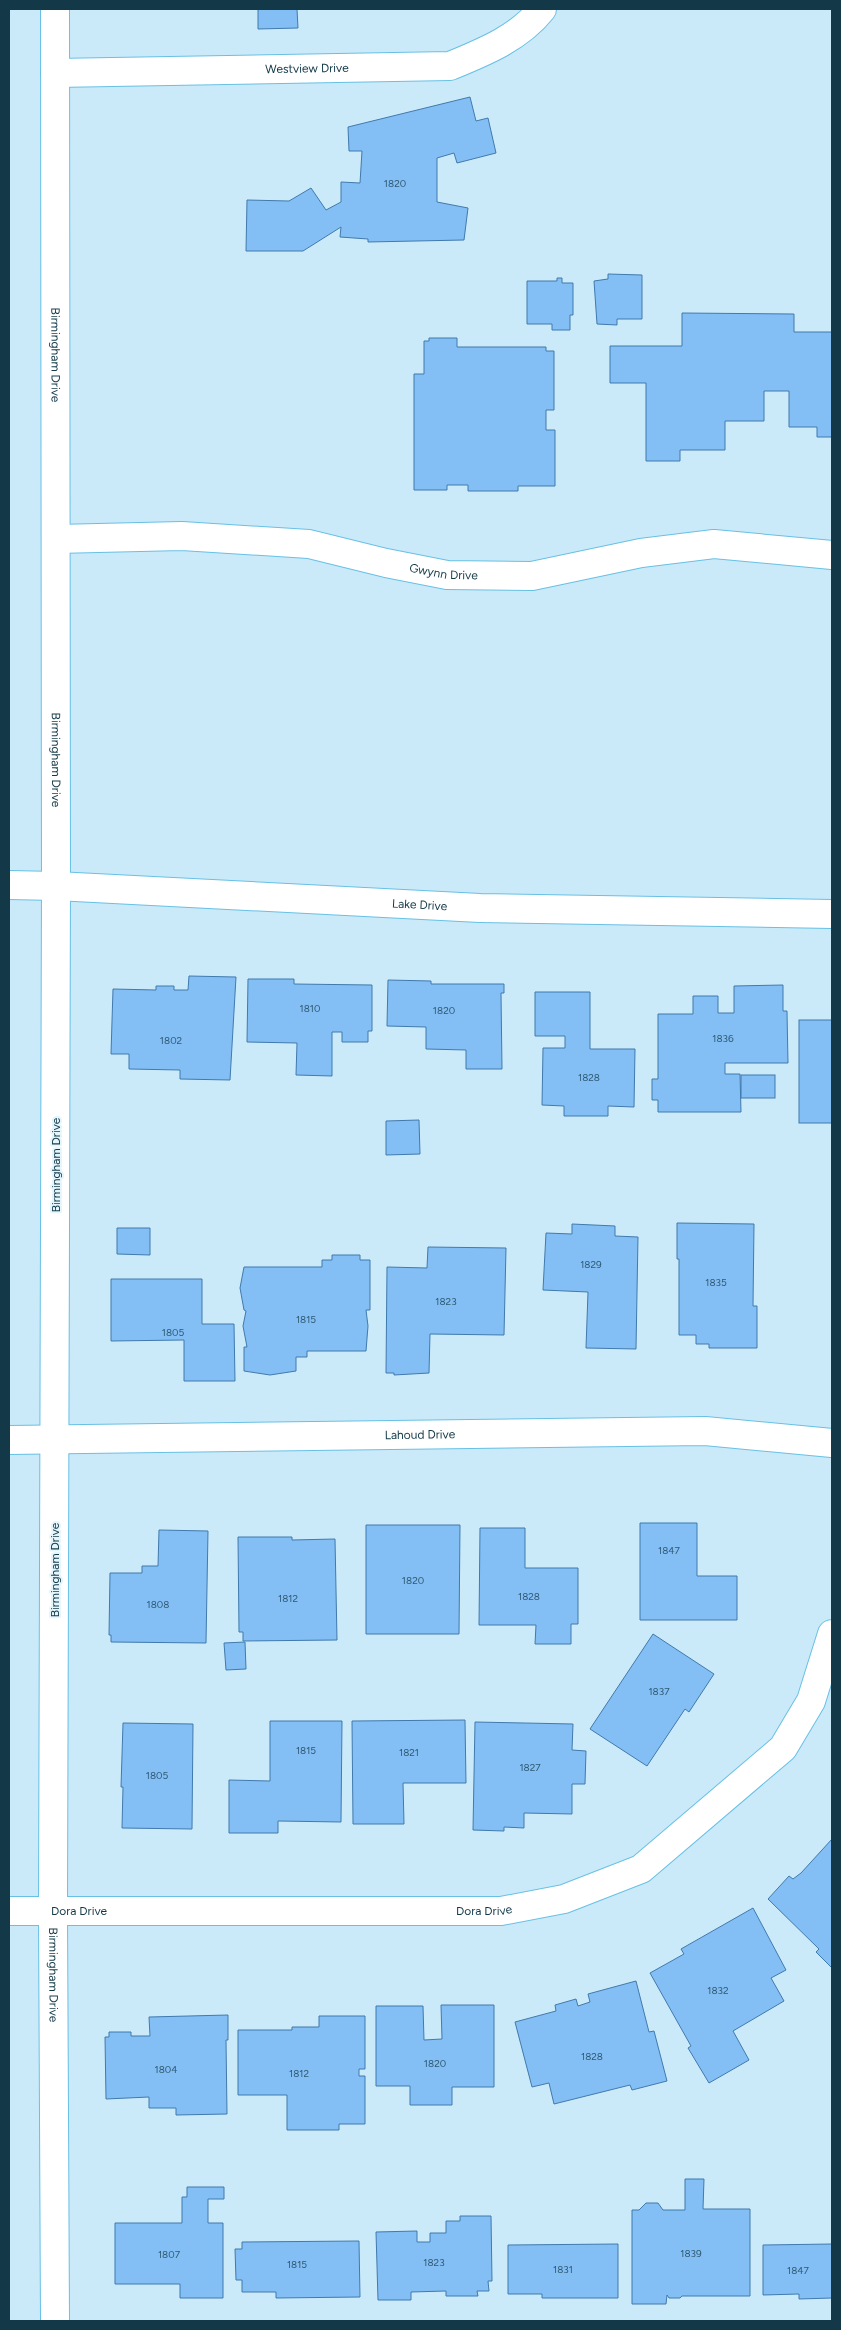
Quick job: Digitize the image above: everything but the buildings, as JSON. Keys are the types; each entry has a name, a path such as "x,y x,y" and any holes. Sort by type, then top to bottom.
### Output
{"street":[{"name":"Birmingham Drive","path":"55,2321 56,9"},
{"name":"Westview Drive","path":"56,73 450,66 487,51 529,26 542,9"},
{"name":"Gwynn Drive","path":"56,539 182,536 309,544 386,563 447,574 475,575 532,576 641,553 714,544 832,555"},
{"name":"Lake Drive","path":"9,885 480,908 832,914"},
{"name":"Lahoud Drive","path":"9,1440 704,1431 832,1443"},
{"name":"Dora Drive","path":"9,1912 501,1912 564,1898 641,1869 783,1748 811,1701 832,1634"}]}
